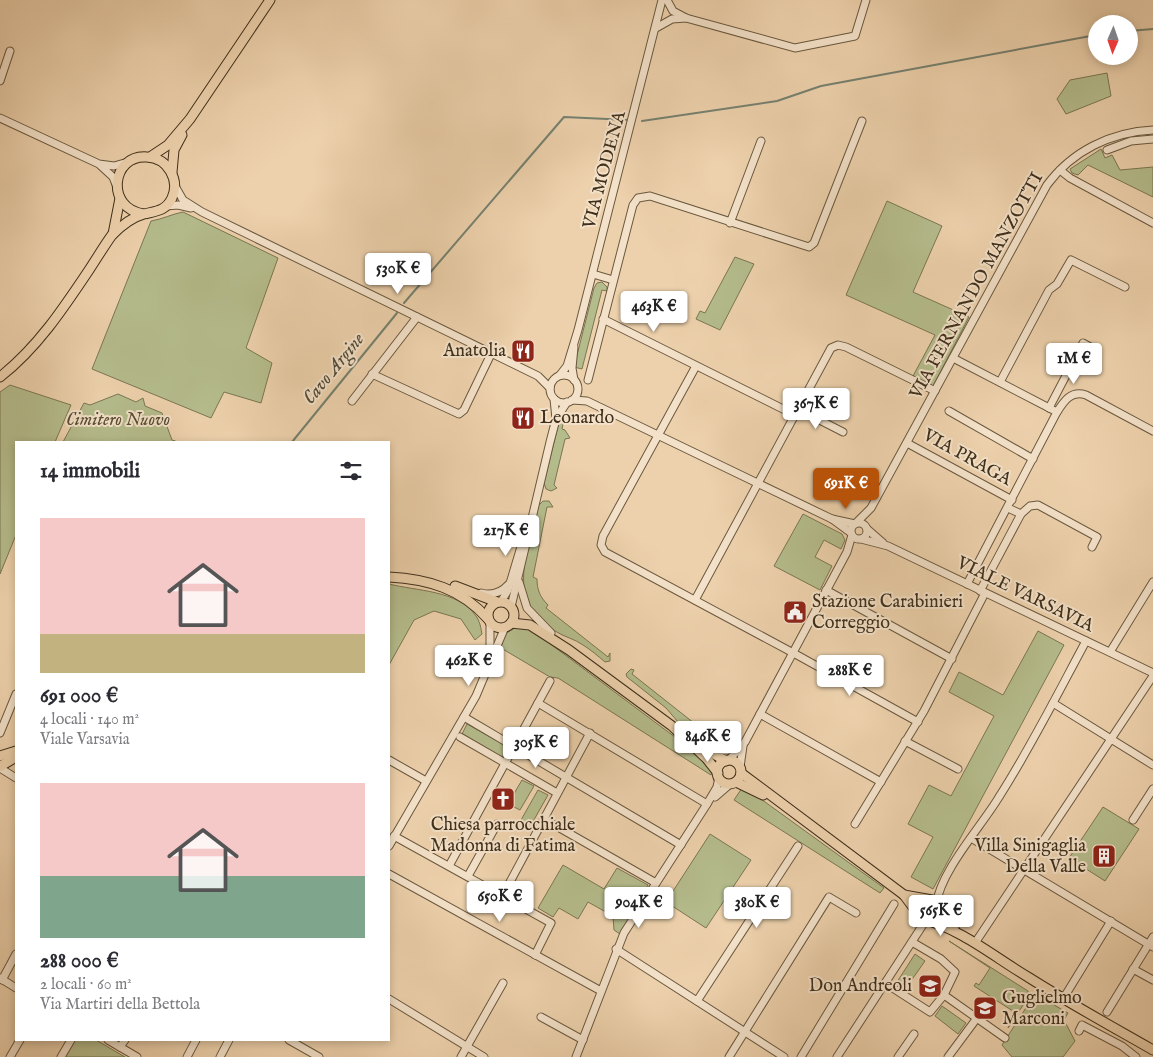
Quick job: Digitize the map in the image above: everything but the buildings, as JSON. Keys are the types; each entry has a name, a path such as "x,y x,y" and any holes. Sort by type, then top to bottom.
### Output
{"main road":[{"path":"150,157 168,145 190,119 270,0"},
{"path":"0,377 23,357 50,326 113,235 144,214 158,211 166,206 173,196 175,185 172,174 174,150 190,119"},
{"path":"113,235 120,204 117,187 120,173 128,162 140,157 150,157 163,162 172,174"},
{"path":"120,198 130,210 144,214"},
{"path":"390,577 438,582 499,602 551,633 569,650"},
{"path":"423,581 466,597 497,628 508,625 530,625 569,650 700,746 727,760 736,762 737,777"},
{"path":"489,621 488,611 499,602"},
{"path":"508,625 512,609"},
{"path":"672,726 707,759 723,782 737,777"},
{"path":"0,765 15,752"},
{"path":"0,765 15,758"},
{"path":"718,775 720,765 727,760"},
{"path":"737,777 780,804 904,895 919,917 928,919 961,934 1063,999 1153,1050"},
{"path":"904,895 931,903 961,934"},
{"path":"916,911 917,904 931,903"},
{"path":"928,919 935,915 931,903"}],"street":[{"name":"VIA MODENA","path":"558,376 567,366 574,346 662,0"},
{"path":"667,0 673,11"},
{"path":"660,11 673,11 686,18 795,48 855,36 866,0"},
{"path":"660,11 672,19"},
{"path":"656,28 672,19 686,18"},
{"path":"0,81 10,50"},
{"path":"0,118 99,164 114,166 128,162"},
{"path":"588,380 633,205 641,196 650,196 805,247 811,247 862,122"},
{"name":"VIA FERNANDO MANZOTTI","path":"856,524 871,508 1041,195 1060,170 1080,154 1101,141 1125,134 1153,130"},
{"path":"1107,150 1131,141 1153,139"},
{"path":"730,223 761,141"},
{"path":"99,164 110,174 117,187"},
{"path":"1060,170 1070,178 1153,223"},
{"path":"175,185 182,200 202,212 538,376 550,388 554,399 556,419 530,523 522,539 512,609"},
{"path":"166,206 182,206 202,212"},
{"path":"1000,382 1049,290 1057,284 1072,260 1126,287"},
{"path":"593,274 613,280"},
{"path":"352,401 417,317"},
{"path":"603,320 696,366 844,432"},
{"path":"1049,408 1083,343 1094,348"},
{"name":"VIA MODENA","path":"574,346 572,368 574,380"},
{"path":"695,600 796,412 834,346 846,347 935,391"},
{"path":"372,374 459,414 464,410 491,354"},
{"path":"953,358 1057,412"},
{"path":"696,366 603,536 601,546 605,552 793,652 918,722"},
{"path":"538,376 569,376 574,380 578,390 556,419"},
{"path":"550,388 558,376"},
{"name":"VIALE VARSAVIA","path":"578,390 587,401 832,519 860,539 883,543"},
{"path":"967,584 1057,412 1068,398 1082,394 1153,431"},
{"path":"554,399 569,401"},
{"name":"VIALE VARSAVIA","path":"569,401 587,401"},
{"path":"949,411 1033,459"},
{"name":"VIA PRAGA","path":"907,443 1012,500"},
{"path":"855,824 918,722 952,659 1021,514 1030,506 1038,505 1097,537 1092,547"},
{"name":"VIA FERNANDO MANZOTTI","path":"866,528 871,508"},
{"path":"1008,508 1021,514"},
{"name":"VIALE VARSAVIA","path":"832,519 856,524 861,523 883,543 1153,674"},
{"path":"847,552 851,534 856,524"},
{"path":"708,804 737,777 744,744 847,552 866,534 866,528"},
{"path":"459,588 492,594 502,591 515,580"},
{"path":"499,602 506,595 515,580"},
{"path":"515,580 527,608 551,633"},
{"path":"1110,652 1153,582"},
{"path":"826,590 952,659"},
{"path":"489,621 490,663"},
{"path":"390,844 476,696 508,625"},
{"path":"931,903 971,838 999,798 1086,641"},
{"path":"975,943 1153,674"},
{"path":"449,866 550,681"},
{"path":"1,728 15,696"},
{"path":"538,702 708,804"},
{"path":"1053,703 1153,765"},
{"path":"760,714 881,782"},
{"path":"464,717 681,844"},
{"path":"503,895 590,734"},
{"path":"460,737 557,793"},
{"path":"905,741 958,769"},
{"path":"700,746 726,751 744,744"},
{"path":"727,760 744,744"},
{"path":"390,761 426,781"},
{"path":"0,765 15,778"},
{"path":"576,1057 616,949 633,917 708,804 717,787 718,775"},
{"path":"1133,820 1153,788"},
{"path":"544,819 656,883"},
{"path":"468,876 497,824"},
{"path":"394,836 551,923 535,955"},
{"path":"971,838 1151,946"},
{"path":"697,1001 798,846"},
{"path":"390,875 601,991"},
{"path":"729,1057 829,897 856,913"},
{"path":"801,1057 894,904"},
{"path":"837,1057 928,919"},
{"path":"1063,999 1111,921"},
{"path":"1106,1012 1133,969 1151,946 1153,937"},
{"path":"885,983 930,1012 944,995 955,972 941,960 912,942"},
{"path":"616,949 784,1057"},
{"path":"15,956 1,979 15,987"},
{"path":"1133,969 1153,980"},
{"path":"460,1057 503,983"},
{"path":"944,995 1005,1038"},
{"path":"390,1000 484,1057"},
{"path":"541,1017 583,1040"},
{"path":"948,1057 977,1018"},
{"path":"1079,1031 1082,1025 1122,1046 1136,1057"},
{"path":"898,1057 914,1034"},
{"path":"10,1057 19,1041"},
{"path":"61,1057 70,1041"},
{"path":"110,1041 120,1047 126,1054 137,1057"},
{"path":"120,1047 124,1041"},
{"path":"187,1057 195,1041"},
{"path":"220,1057 228,1041"},
{"path":"291,1041 319,1057"}],"green space":[{"path":"1107,73 1111,96 1066,114 1057,99 1070,80"},
{"path":"1101,149 1105,158 1112,155 1120,170 1153,167 1153,197 1088,165 1078,175 1072,173 1070,169"},
{"path":"887,201 942,226 913,292 969,317 933,386 913,376 935,335 846,295"},
{"path":"183,212 278,258 246,348 272,363 261,403 224,392 211,418 92,369 151,221"},
{"path":"735,257 754,264 720,330 696,319 700,311 705,313"},
{"path":"602,282 607,287 607,291 602,290 582,369 574,367 594,288 597,283"},
{"path":"10,385 71,405 55,441 15,441 15,537 0,574 0,392"},
{"name":"Cimitero Nuovo","path":"118,394 136,402 143,398 145,406 162,413 172,440 175,441 64,441 84,403 90,405"},
{"path":"561,414 565,415 562,429 565,430 570,438 565,439 554,485 557,488 551,491 546,489 544,483"},
{"path":"543,501 549,501 553,507 547,507 533,577 537,579 540,593 548,605 546,608 608,657 610,653 610,661 605,662 580,643 555,631 539,619 529,606 525,591 524,575 526,558 538,506"},
{"path":"803,514 842,534 845,540 841,549 824,540 815,557 832,566 820,590 774,566"},
{"path":"390,584 436,593 459,601 476,616 482,634 475,640 461,619 434,611 414,620 390,663"},
{"path":"515,628 529,628 695,752 713,770 711,775 558,678 550,677 501,648 503,635"},
{"path":"1038,631 1064,645 933,889 911,877 933,837 908,824 929,785 951,796 994,716 949,692 959,672 1003,695"},
{"path":"631,669 634,670 632,674 723,746 732,736 740,741 732,748 711,747 678,722 666,708 627,677 626,674"},
{"path":"467,724 508,747 502,757 462,734"},
{"path":"522,780 534,786 520,810 508,804"},
{"path":"742,788 754,794 884,888 880,893 734,800"},
{"path":"538,790 548,795 531,825 521,820"},
{"path":"1103,807 1139,829 1105,881 1069,858"},
{"path":"710,834 751,860 706,928 666,902"},
{"path":"563,865 604,889 617,868 648,885 620,934 614,930 613,916 588,902 578,919 559,908 553,917 538,908"},
{"path":"949,941 1028,991 1029,996 1008,1028 1016,1013 974,986 976,983 979,985 990,968"},
{"path":"915,954 925,961 906,988 897,982"},
{"path":"1035,994 1068,1013 1064,1020 1075,1041 1063,1057 1012,1057 1002,1045"},
{"path":"942,1006 966,1023 958,1034 935,1016"},
{"path":"74,1041 98,1041 125,1057 65,1057"}],"waterway":[{"path":"1138,30 1153,29"},
{"path":"642,121 777,101 821,86 1088,36"},
{"path":"404,303 564,117 629,120"},
{"name":"Cavo Argine","path":"293,441 397,313"}],"place":[{"name":"Anatolia","path":"523,351"},
{"name":"Leonardo","path":"523,418"},
{"name":"Stazione Carabinieri Correggio","path":"795,612"},
{"name":"Chiesa parrocchiale Madonna di Fatima","path":"503,799"},
{"name":"Villa Sinigaglia Della Valle","path":"1104,856"},
{"name":"Don Andreoli","path":"930,986"},
{"name":"Guglielmo Marconi","path":"985,1008"}]}
